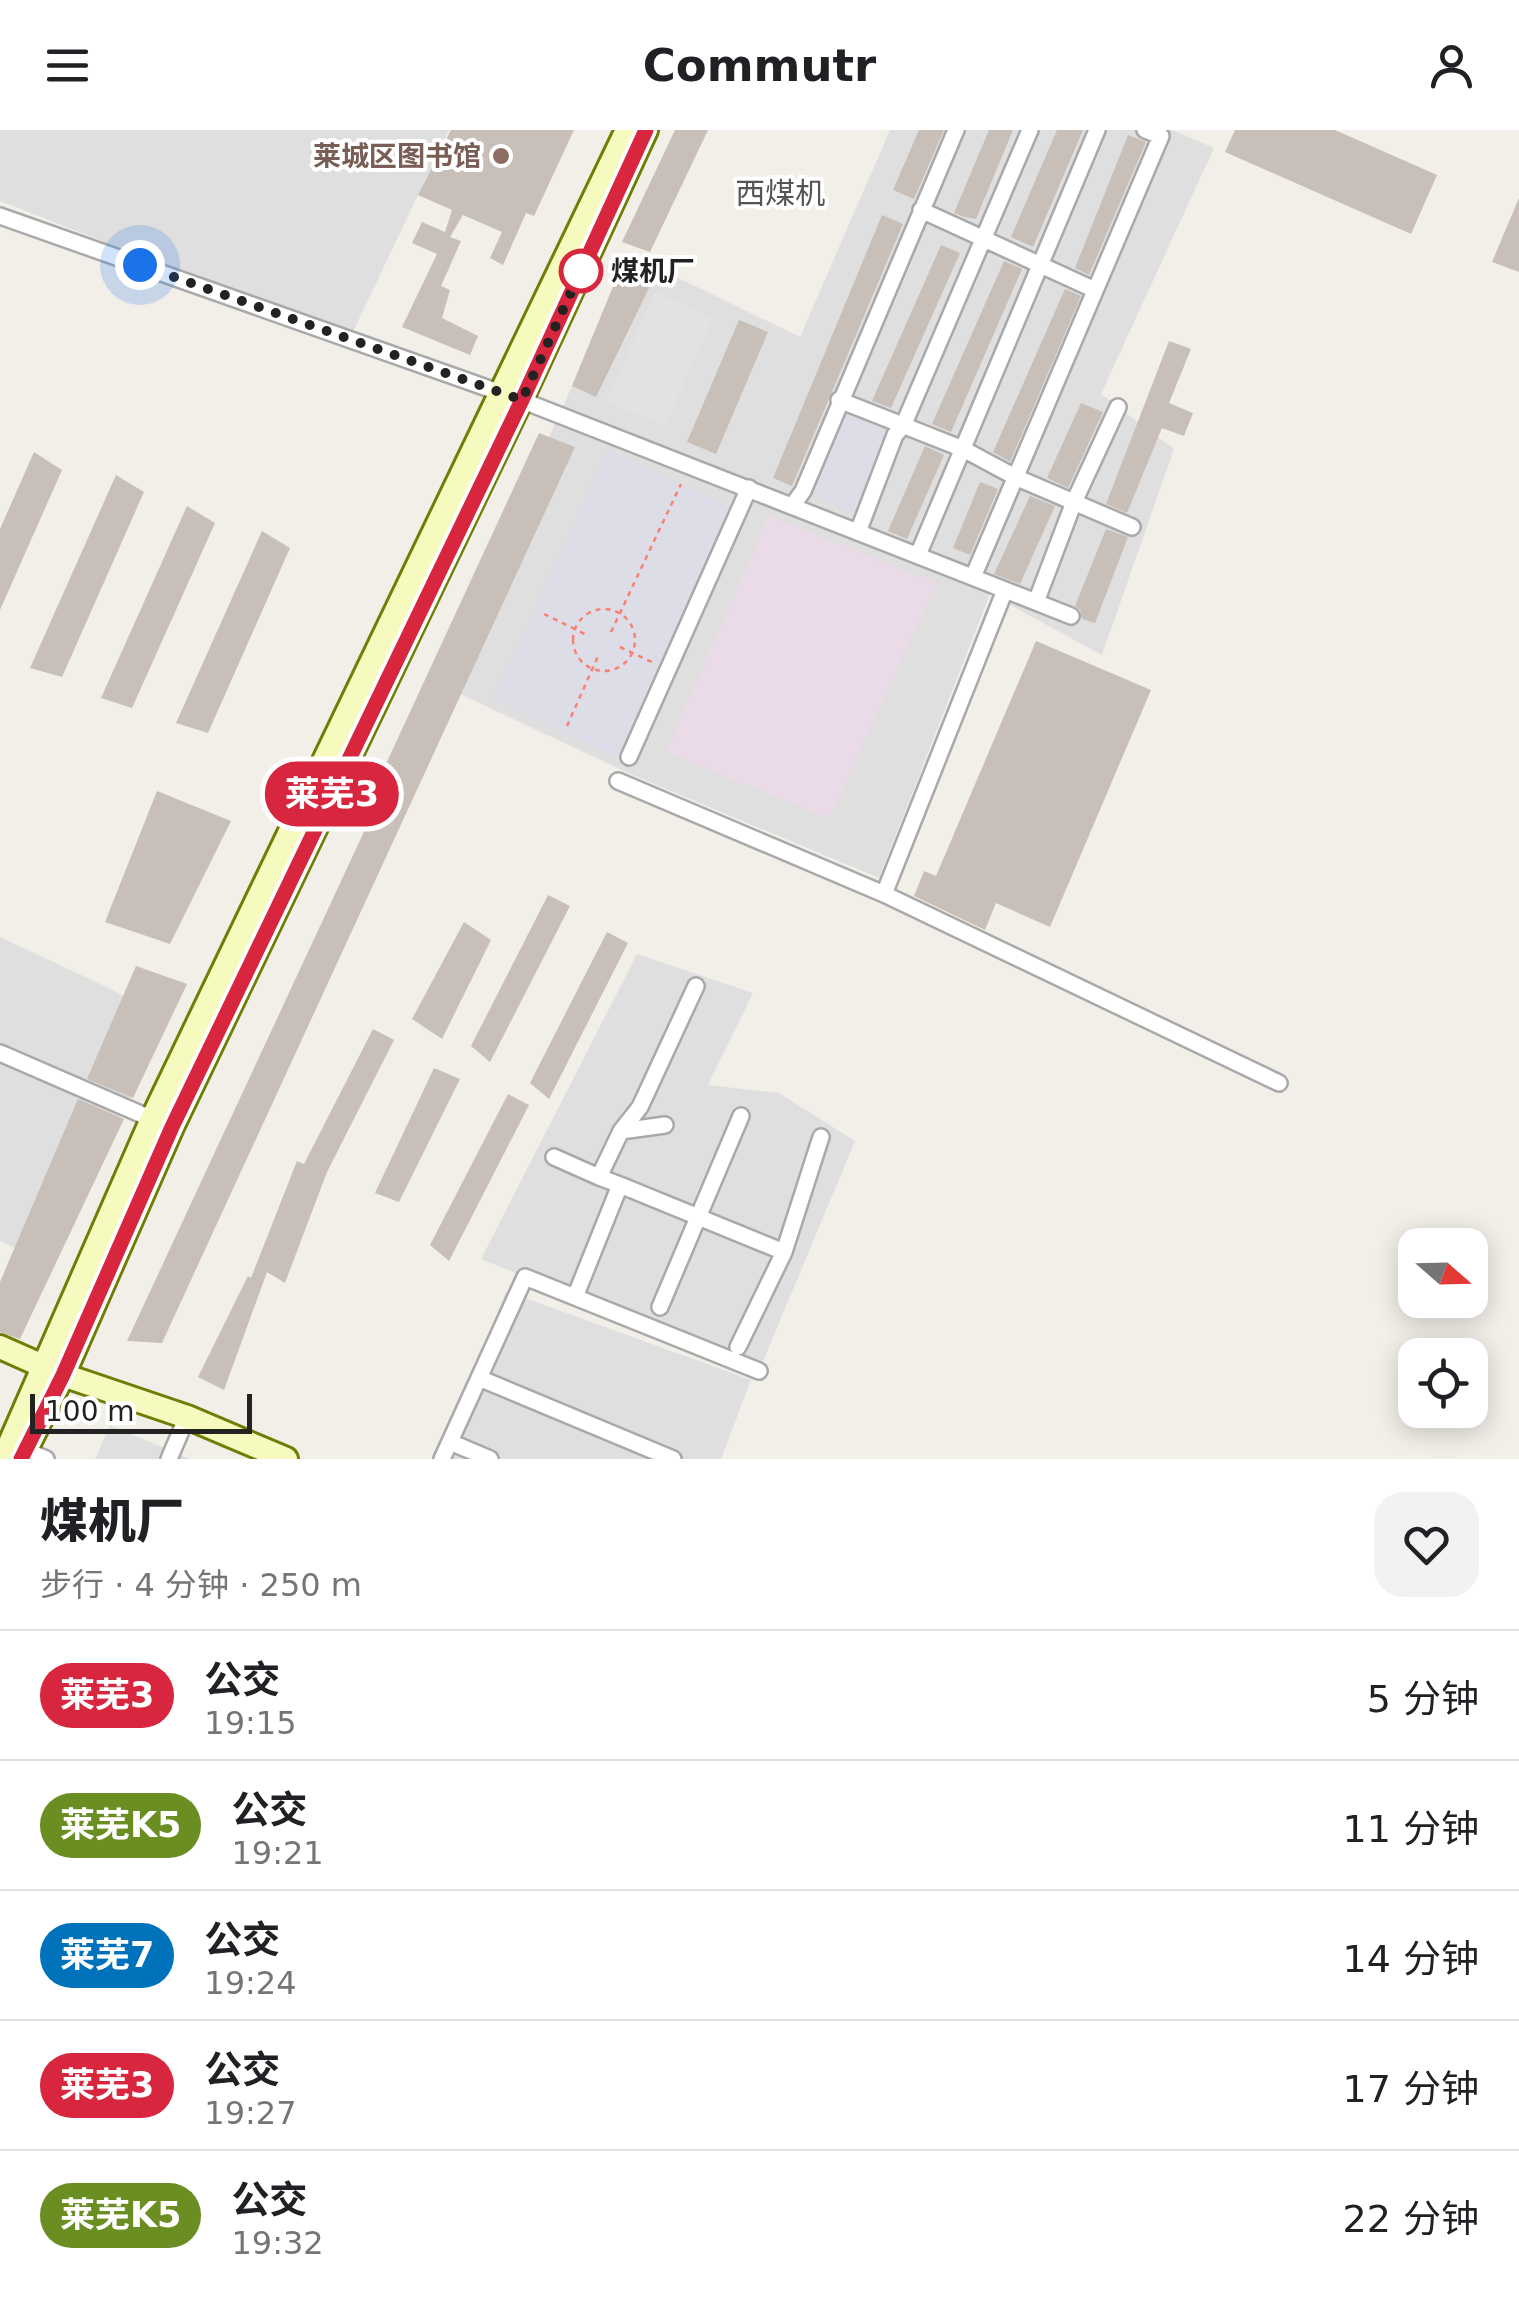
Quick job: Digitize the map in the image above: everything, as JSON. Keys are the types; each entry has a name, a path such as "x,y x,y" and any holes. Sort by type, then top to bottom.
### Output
{"main road":[{"path":"512,397 627,130"},
{"path":"3,1459 54,1371 162,1123 512,397 646,130"},
{"path":"0,1347 54,1371 187,1417 286,1459"},
{"path":"31,1456 54,1371"}],"street":[{"path":"792,506 802,491 956,130"},
{"path":"858,532 896,435 1030,130"},
{"path":"918,556 1096,130"},
{"path":"973,577 1161,136 1145,130"},
{"path":"922,210 1095,290"},
{"path":"0,216 512,397 1071,616"},
{"path":"839,400 963,448 1132,527"},
{"path":"1012,592 1036,602 1074,502 1118,407"},
{"path":"628,757 749,488"},
{"path":"884,894 1012,592"},
{"path":"618,781 884,894 1279,1082"},
{"path":"599,1177 620,1131 640,1107 696,986"},
{"path":"0,1053 162,1123"},
{"path":"660,1307 741,1116"},
{"path":"620,1131 665,1125"},
{"path":"738,1347 784,1252 821,1138"},
{"path":"554,1157 784,1252"},
{"path":"575,1297 620,1185"},
{"path":"442,1459 525,1277 759,1370"},
{"path":"480,1378 673,1459"},
{"path":"169,1459 187,1417"},
{"path":"450,1442 490,1459"}],"path":[{"path":"611,632 681,484"},
{"path":"611,608 620,612 636,634 633,653 620,667 592,669 578,657 574,630 593,610 611,608"},
{"path":"544,614 590,636"},
{"path":"620,646 669,670"},
{"path":"567,726 599,654"}],"shaded area":[{"path":"0,130 449,130 350,338 0,201"},
{"path":"890,130 1172,130 1214,148 1101,394 1174,449 1102,655 990,594 879,878 628,773 437,683 572,386 627,253 800,337"},
{"path":"655,292 713,318 665,426 607,401"},
{"path":"837,410 895,435 861,516 803,491"},
{"path":"608,450 731,507 616,757 493,700"},
{"path":"769,516 936,583 829,818 666,752"},
{"path":"0,937 113,990 166,1021 118,1122 26,1253 0,1241"},
{"path":"637,954 753,993 708,1085 779,1093 855,1141 759,1371 481,1259"},
{"path":"506,1291 751,1380 721,1459 441,1459"},
{"path":"110,1425 190,1459 95,1459"}],"building":[{"path":"451,130 574,130 534,216 526,213 503,265 490,258 502,232 463,215 450,237 461,241 441,286 450,290 442,318 478,336 470,355 402,327 437,254 412,243 422,222 445,232 452,210 418,195"},
{"path":"675,130 708,130 650,252 622,242"},
{"path":"919,130 944,130 914,199 893,190"},
{"path":"989,130 1013,130 976,219 964,217 954,213"},
{"path":"1057,130 1083,130 1033,247 1011,237"},
{"path":"1235,130 1335,130 1437,175 1411,234 1225,152"},
{"path":"1128,135 1146,142 1089,275 1075,268"},
{"path":"1519,198 1519,272 1492,262"},
{"path":"882,215 903,224 792,486 773,478"},
{"path":"941,245 960,253 891,408 872,401"},
{"path":"1004,261 1022,269 951,432 932,424"},
{"path":"620,270 651,284 596,397 572,386"},
{"path":"1065,289 1081,296 1010,462 993,452"},
{"path":"739,320 768,332 716,454 687,442"},
{"path":"1169,341 1191,349 1169,403 1193,413 1184,436 1162,428 1127,513 1106,504"},
{"path":"1081,403 1103,412 1068,488 1047,478"},
{"path":"539,433 575,447 162,1343 127,1341 382,793 374,790"},
{"path":"925,446 944,455 907,539 888,531"},
{"path":"34,452 62,470 0,610 0,529"},
{"path":"116,475 144,492 62,677 30,668"},
{"path":"980,482 998,489 970,555 953,548"},
{"path":"1030,496 1055,506 1020,584 994,574"},
{"path":"187,506 215,523 132,708 101,698"},
{"path":"1106,529 1128,537 1095,623 1082,619 1075,606"},
{"path":"262,531 290,548 208,733 176,723"},
{"path":"1036,641 1151,690 1050,927 996,903 985,930 914,896 924,871 936,876"},
{"path":"157,791 231,821 170,944 105,922"},
{"path":"548,895 570,906 490,1062 471,1046"},
{"path":"464,922 491,940 442,1039 412,1019"},
{"path":"607,932 628,943 549,1099 530,1083"},
{"path":"136,966 187,984 133,1098 87,1079"},
{"path":"373,1029 394,1040 327,1172 285,1283 267,1272 224,1390 198,1377 248,1276 251,1278 297,1161 304,1164"},
{"path":"434,1068 460,1079 399,1202 375,1193"},
{"path":"508,1094 529,1105 449,1261 430,1245"},
{"path":"78,1099 124,1119 20,1339 0,1332 0,1282"}],"bus line":[{"name":"莱芜3","path":"21,1459 63,1375 172,1127 522,400 646,130"}],"place":[{"name":"莱城区图书馆","path":"501,156"},
{"name":"煤机厂","path":"581,271"}],"district":[{"name":"西煤机","path":"780,194"}],"route":[{"path":"140,265 522,400 582,268 581,271"}]}
